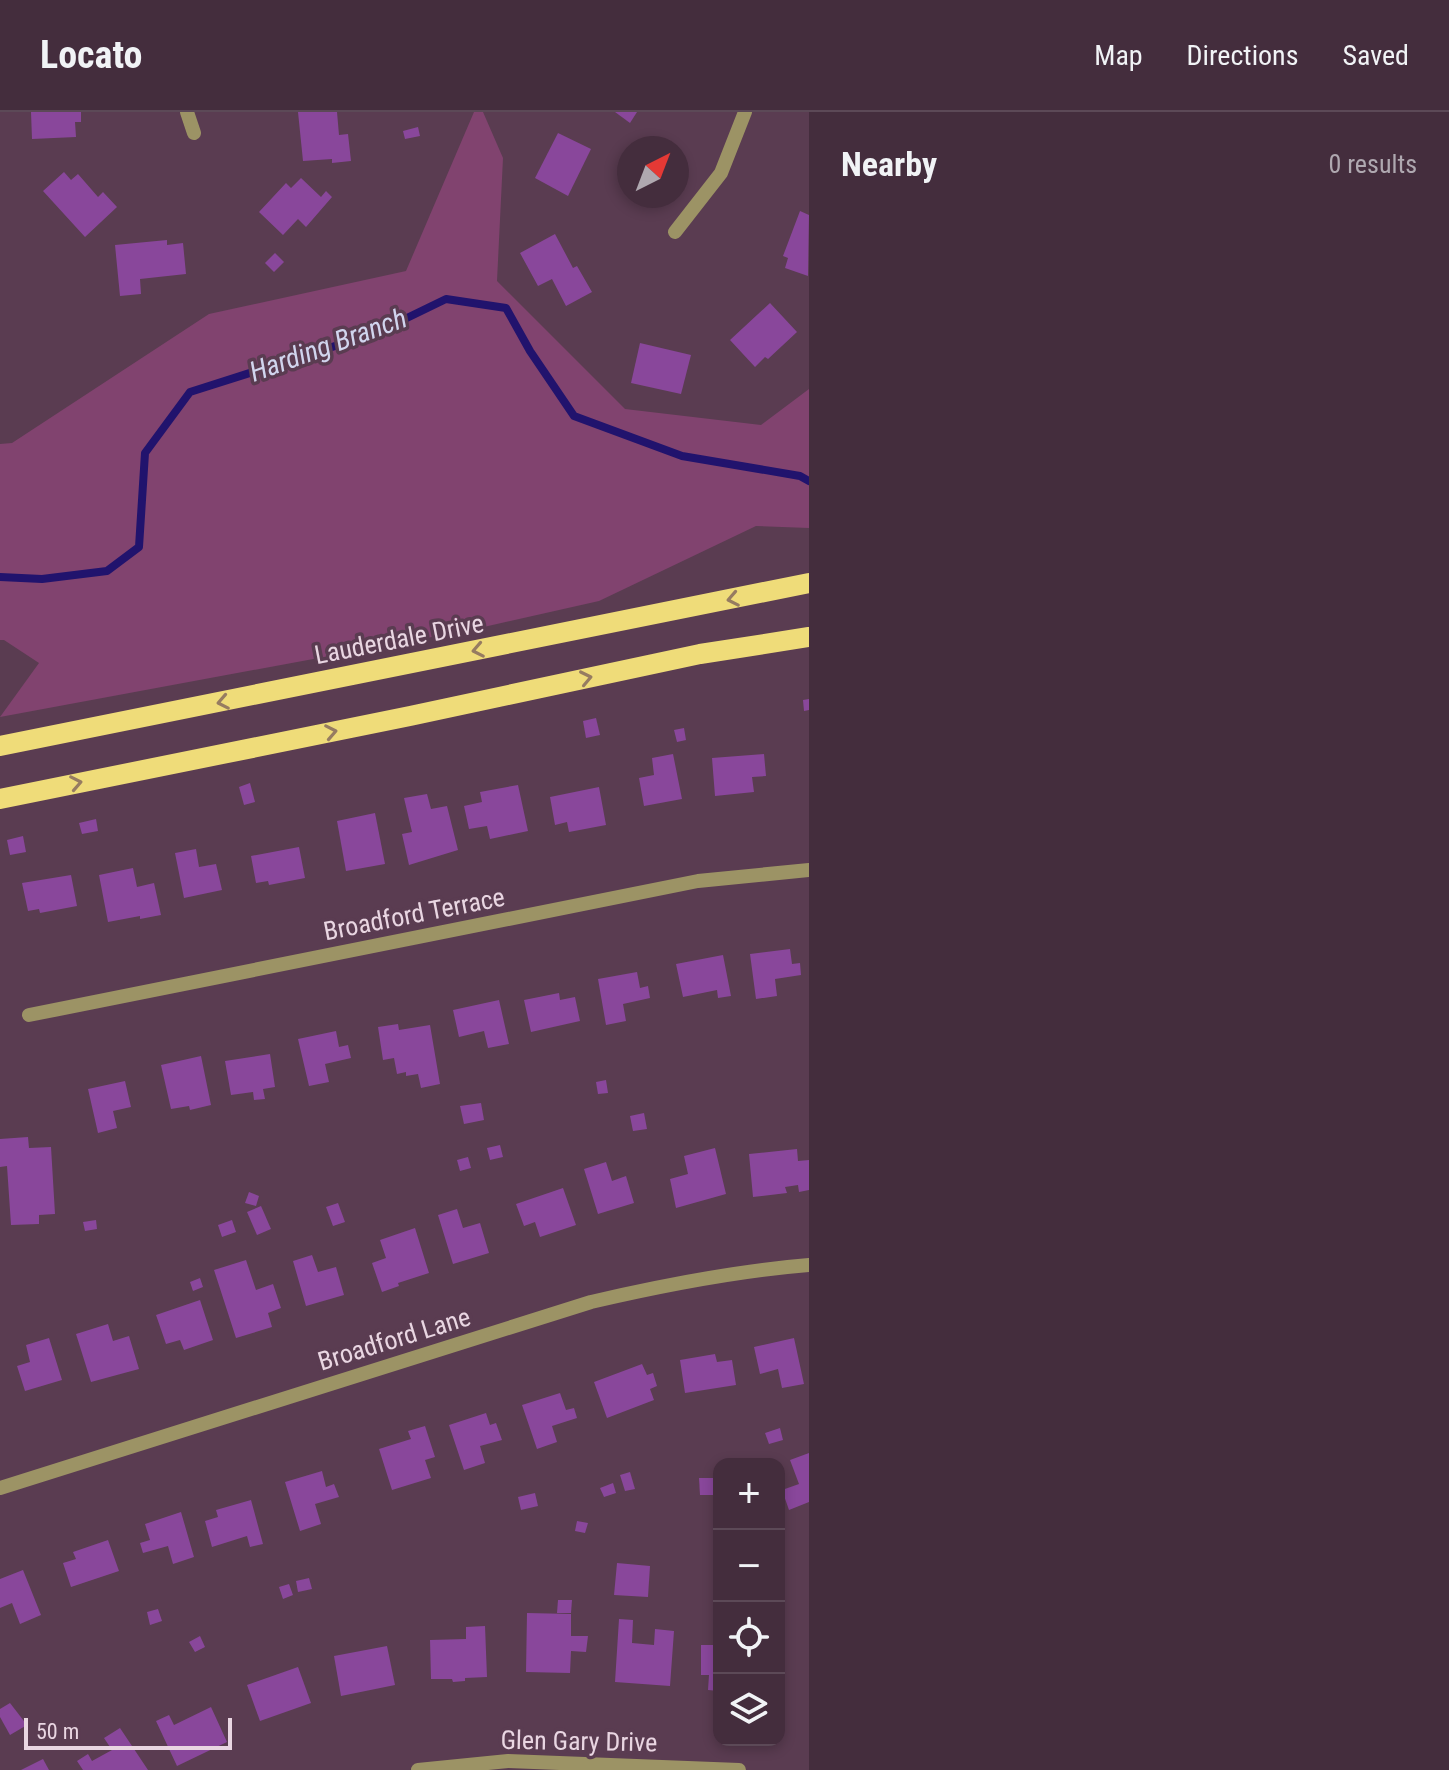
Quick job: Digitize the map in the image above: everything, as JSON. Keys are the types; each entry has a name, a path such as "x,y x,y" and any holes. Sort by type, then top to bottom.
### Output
{"main road":[{"name":"Lauderdale Drive","path":"0,746 809,583"},
{"path":"0,799 700,654 809,637"}],"street":[{"path":"187,112 194,133"},
{"path":"675,232 721,173 745,112"},
{"name":"Broadford Terrace","path":"29,1015 698,881 809,870"},
{"name":"Broadford Lane","path":"0,1488 591,1302 752,1269 809,1265"},
{"name":"Glen Gary Drive","path":"418,1770 508,1761 739,1770"}],"shaded area":[{"path":"474,112 483,112 503,158 497,281 625,409 761,425 809,389 809,528 756,526 599,601 475,629 0,717 39,663 0,640 0,444 12,443 209,314 406,271"}],"building":[{"path":"31,112 81,112 81,122 75,122 76,137 32,139"},
{"path":"298,112 337,112 339,135 348,134 351,161 303,161"},
{"path":"615,112 637,112 630,123"},
{"path":"418,127 420,136 405,139 403,131"},
{"path":"558,133 591,149 568,196 535,178"},
{"path":"64,172 71,180 78,174 98,197 103,192 117,207 85,237 43,191"},
{"path":"301,178 321,197 326,191 332,197 306,227 298,219 283,235 259,212 286,183 291,188"},
{"path":"800,211 809,215 808,276 785,268 788,258 783,256"},
{"path":"555,234 573,268 577,266 592,292 566,306 552,279 538,286 520,253"},
{"path":"167,240 167,245 183,243 186,274 140,279 141,294 120,296 115,245"},
{"path":"275,253 284,262 274,272 265,263"},
{"path":"770,303 797,332 755,367 730,340"},
{"path":"640,343 691,355 681,394 631,383"},
{"path":"809,699 809,710 804,711 803,700"},
{"path":"596,718 600,735 586,738 583,721"},
{"path":"684,728 686,740 677,742 674,730"},
{"path":"673,754 682,799 644,806 639,778 654,775 652,758"},
{"path":"764,754 766,776 752,777 754,792 715,796 712,758"},
{"path":"250,783 255,802 244,805 239,787"},
{"path":"518,785 528,831 490,839 487,826 469,829 464,806 482,802 480,792"},
{"path":"599,787 606,825 569,832 567,822 555,825 550,797"},
{"path":"427,794 431,809 447,806 458,850 409,865 402,834 412,832 404,798"},
{"path":"375,813 385,864 346,871 337,821"},
{"path":"96,819 98,831 82,834 79,823"},
{"path":"23,836 26,852 10,855 7,840"},
{"path":"299,847 305,878 269,885 268,881 256,883 251,856"},
{"path":"196,849 199,867 216,864 222,890 184,898 175,853"},
{"path":"133,868 137,887 154,883 161,915 108,922 99,875"},
{"path":"71,875 77,906 40,913 39,909 28,911 22,883"},
{"path":"790,949 792,964 800,963 801,975 775,979 777,996 756,999 750,954"},
{"path":"723,955 731,996 718,998 717,990 683,997 676,964"},
{"path":"637,972 640,988 648,986 650,998 623,1004 626,1021 606,1025 598,979"},
{"path":"559,993 560,1000 575,997 580,1021 531,1032 524,1000"},
{"path":"499,1000 509,1044 488,1048 484,1031 459,1037 453,1010"},
{"path":"398,1024 399,1030 430,1025 440,1084 421,1088 418,1074 397,1074 394,1058 383,1060 378,1027"},
{"path":"336,1031 339,1047 348,1045 351,1058 325,1064 329,1082 309,1086 298,1039"},
{"path":"270,1054 275,1087 263,1089 265,1099 254,1100 253,1092 231,1095 225,1061"},
{"path":"201,1056 211,1105 190,1110 189,1106 171,1109 161,1065"},
{"path":"606,1080 608,1093 598,1094 596,1082"},
{"path":"125,1081 131,1107 113,1111 117,1128 98,1133 88,1089"},
{"path":"481,1103 484,1120 464,1124 460,1106"},
{"path":"644,1113 647,1129 633,1131 630,1116"},
{"path":"28,1137 29,1148 51,1147 55,1214 39,1215 39,1224 11,1225 7,1166 0,1167 0,1139"},
{"path":"500,1145 503,1157 490,1160 487,1148"},
{"path":"715,1148 726,1194 676,1208 670,1179 688,1174 684,1156"},
{"path":"797,1149 798,1161 809,1160 809,1190 799,1192 798,1185 785,1187 787,1193 753,1197 749,1154"},
{"path":"468,1157 471,1168 460,1171 457,1160"},
{"path":"606,1162 612,1181 626,1176 634,1203 598,1214 584,1169"},
{"path":"563,1188 576,1225 540,1237 535,1222 524,1226 516,1204"},
{"path":"249,1192 259,1196 256,1206 245,1203"},
{"path":"338,1203 345,1222 333,1226 326,1207"},
{"path":"261,1206 271,1229 257,1235 247,1212"},
{"path":"457,1209 463,1228 480,1223 489,1253 453,1264 438,1215"},
{"path":"96,1220 97,1229 85,1231 83,1222"},
{"path":"232,1220 236,1232 222,1237 218,1225"},
{"path":"415,1228 429,1273 382,1292 372,1263 386,1258 380,1240"},
{"path":"312,1255 318,1272 336,1267 344,1295 306,1306 293,1261"},
{"path":"246,1260 256,1290 273,1284 281,1308 268,1313 272,1327 236,1338 214,1270"},
{"path":"200,1278 203,1287 193,1291 190,1282"},
{"path":"200,1300 213,1340 184,1350 180,1340 166,1344 156,1315"},
{"path":"108,1324 113,1341 129,1336 139,1369 91,1382 76,1334"},
{"path":"49,1338 62,1380 25,1391 17,1366 30,1362 26,1345"},
{"path":"794,1338 804,1384 782,1388 778,1369 760,1374 754,1347"},
{"path":"715,1354 717,1362 732,1360 736,1385 685,1393 680,1360"},
{"path":"642,1364 647,1375 653,1373 657,1386 650,1389 654,1400 607,1418 594,1382"},
{"path":"560,1393 566,1410 574,1408 577,1418 552,1426 557,1442 537,1449 522,1405"},
{"path":"486,1413 490,1425 496,1423 502,1440 480,1446 485,1463 464,1470 449,1425"},
{"path":"425,1426 435,1457 425,1460 431,1478 392,1490 379,1449 411,1439 408,1431"},
{"path":"780,1428 783,1440 769,1444 765,1433"},
{"path":"809,1453 809,1502 789,1510 785,1489 799,1484 790,1460"},
{"path":"322,1471 326,1487 334,1484 339,1497 315,1504 321,1524 300,1531 285,1482"},
{"path":"630,1472 635,1489 625,1491 620,1475"},
{"path":"699,1478 713,1478 713,1495 700,1495"},
{"path":"613,1483 616,1493 604,1497 600,1488"},
{"path":"535,1493 538,1506 521,1510 518,1497"},
{"path":"251,1500 263,1544 250,1547 247,1536 212,1547 205,1521 218,1517 216,1510"},
{"path":"181,1512 194,1557 173,1564 168,1546 143,1553 140,1543 150,1540 145,1524"},
{"path":"577,1521 588,1523 585,1533 575,1531"},
{"path":"108,1540 119,1571 71,1587 63,1563 76,1559 73,1552"},
{"path":"617,1563 650,1566 648,1597 614,1595"},
{"path":"23,1570 41,1615 20,1624 12,1603 0,1608 0,1579"},
{"path":"309,1578 312,1589 298,1592 296,1581"},
{"path":"289,1584 293,1595 283,1599 279,1587"},
{"path":"558,1600 572,1600 571,1613 557,1613"},
{"path":"158,1609 162,1621 150,1625 147,1612"},
{"path":"527,1613 571,1614 571,1636 588,1636 586,1652 571,1651 570,1673 526,1672"},
{"path":"619,1619 633,1620 632,1643 654,1645 655,1629 674,1631 670,1686 615,1682"},
{"path":"485,1626 487,1677 453,1682 452,1679 431,1679 430,1640 466,1639 466,1627"},
{"path":"200,1636 205,1647 195,1652 189,1642"},
{"path":"701,1645 713,1645 713,1690 708,1690 709,1675 701,1675"},
{"path":"387,1646 395,1685 341,1696 334,1656"},
{"path":"298,1667 311,1703 260,1721 247,1685"},
{"path":"10,1703 27,1725 10,1735 0,1717 0,1709"},
{"path":"211,1707 227,1742 177,1766 156,1721 169,1715 174,1725"},
{"path":"120,1728 148,1770 83,1770 77,1761 88,1754 92,1761 112,1750 104,1738"},
{"path":"43,1759 49,1770 21,1770"}],"waterway":[{"name":"Harding Branch","path":"0,577 42,579 107,571 139,547 145,453 190,392 376,333 446,299 506,308 530,351 574,416 682,456 800,476 809,481"}]}
